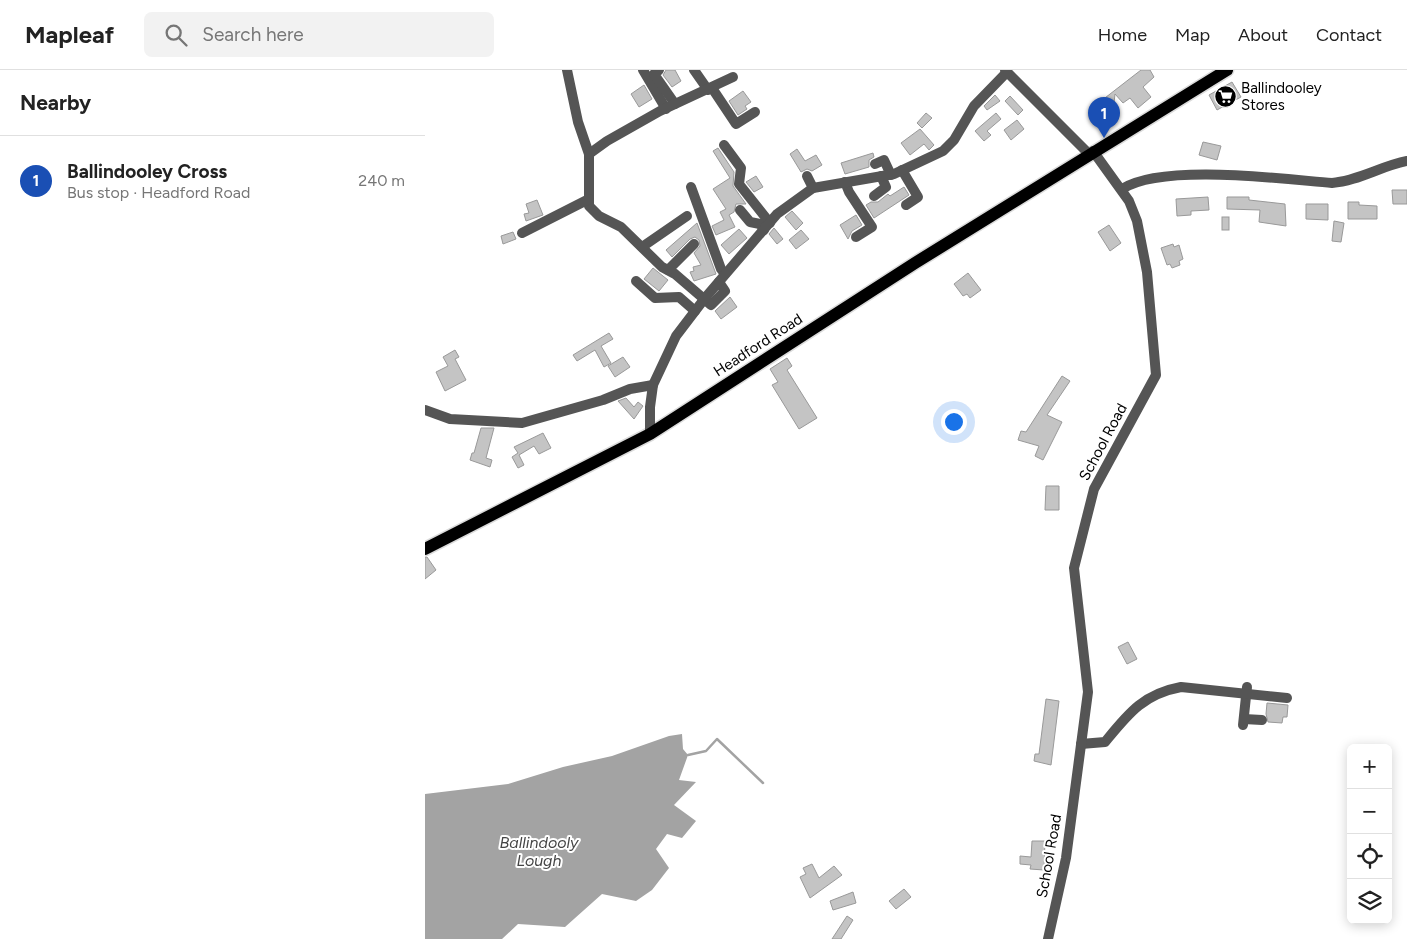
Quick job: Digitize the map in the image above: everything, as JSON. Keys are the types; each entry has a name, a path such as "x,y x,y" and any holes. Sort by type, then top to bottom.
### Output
{"main road":[{"name":"Headford Road","path":"425,549 650,434 915,263 1093,151 1227,70"}],"street":[{"path":"567,70 578,122 589,154 589,206 599,216 621,227 668,270 705,298"},
{"path":"643,70 670,106"},
{"path":"659,70 654,74 670,106"},
{"path":"694,70 736,124 755,112"},
{"path":"650,434 650,407 653,384 676,336 705,298 777,214 813,188 886,175 902,170 943,151 954,140 974,106 1006,71"},
{"name":"School Road","path":"1006,71 1093,151 1122,189 1137,221 1147,272 1156,375 1094,489 1074,568 1088,692 1067,858 1048,939"},
{"path":"589,154 607,141 670,106 733,77"},
{"path":"724,145 741,168 739,184 767,226"},
{"path":"874,196 886,187 884,160 875,164"},
{"path":"1122,189 1132,182 1148,178 1228,175 1337,183 1355,179 1387,164 1407,161"},
{"path":"902,170 918,197 906,205"},
{"path":"807,176 813,188"},
{"path":"845,182 849,192 872,227 856,237"},
{"path":"691,187 721,269 722,278"},
{"path":"522,233 589,199"},
{"path":"740,210 750,222 767,226"},
{"path":"642,247 687,216"},
{"path":"668,270 694,244"},
{"path":"636,280 655,298 679,297 695,311"},
{"path":"425,410 450,419 522,423 603,400 630,389 653,384"},
{"path":"1081,744 1105,742 1139,704 1169,689 1181,687 1247,690 1287,698"},
{"path":"1247,690 1243,722 1262,720"}],"water":[{"name":"Ballindooly Lough","path":"682,734 683,749 688,755 679,780 696,782 674,805 696,821 682,838 667,834 656,849 669,868 652,890 636,901 602,894 565,927 518,924 502,939 425,939 425,794 508,784 563,767 612,756 669,736"}],"building":[{"path":"666,70 675,70 681,81 672,87 663,75"},
{"path":"1141,70 1150,70 1154,77 1143,87 1151,97 1138,108 1130,98 1123,103 1115,94 1114,103 1101,101"},
{"path":"1232,82 1241,97 1217,110 1209,95"},
{"path":"644,85 652,99 639,107 631,94"},
{"path":"743,91 751,102 745,106 747,109 738,115 729,101"},
{"path":"995,95 1000,101 987,110 984,106"},
{"path":"1010,96 1023,110 1018,115 1005,101"},
{"path":"926,113 932,118 922,128 917,123"},
{"path":"996,113 1001,119 987,131 991,135 984,141 975,131"},
{"path":"1017,120 1024,129 1011,140 1004,130"},
{"path":"920,129 934,145 929,150 924,144 910,155 901,143"},
{"path":"1203,142 1221,146 1217,160 1199,155"},
{"path":"718,148 734,172 733,186 746,204 736,204 734,212 729,215 735,227 716,235 712,226 724,220 720,212 726,209 713,189 730,178 713,151"},
{"path":"797,149 805,161 816,155 822,165 812,171 807,169 801,172 790,154"},
{"path":"873,153 874,157 869,160 869,167 845,174 841,163"},
{"path":"756,176 763,187 754,192 746,182"},
{"path":"904,187 909,195 874,218 866,205 871,202 878,202 888,194 890,196"},
{"path":"1392,190 1407,190 1407,204 1393,204"},
{"path":"1208,197 1209,210 1191,211 1191,215 1177,216 1176,199"},
{"path":"1227,197 1249,197 1249,200 1285,204 1286,226 1259,222 1260,210 1227,209"},
{"path":"537,200 543,215 526,221 524,214 529,213 526,204"},
{"path":"1348,202 1359,202 1359,205 1377,206 1377,219 1348,219"},
{"path":"1306,204 1328,204 1328,220 1306,219"},
{"path":"792,211 803,223 796,230 785,217"},
{"path":"856,215 862,225 852,231 848,239 840,225"},
{"path":"1222,217 1229,217 1229,230 1222,230"},
{"path":"1334,221 1344,223 1341,242 1332,241"},
{"path":"697,223 716,274 694,281 690,272 694,271 693,267 701,265 694,253 700,246 699,240 695,237 690,239 672,257 666,250"},
{"path":"1109,225 1121,243 1110,251 1098,232"},
{"path":"774,228 783,239 777,244 769,234"},
{"path":"739,229 747,238 729,254 721,245"},
{"path":"801,230 809,239 796,249 789,240"},
{"path":"513,232 516,239 503,244 501,236"},
{"path":"1173,244 1174,247 1179,245 1183,259 1179,261 1180,265 1172,268 1170,264 1167,265 1161,248"},
{"path":"653,268 668,280 659,291 644,279"},
{"path":"968,273 981,290 970,298 967,294 963,296 954,284"},
{"path":"730,297 737,307 721,319 715,311"},
{"path":"609,333 613,339 601,346 611,363 604,367 595,350 577,361 573,355"},
{"path":"455,350 459,357 455,359 466,380 445,391 436,372 448,366 443,357"},
{"path":"623,357 630,367 615,377 608,366"},
{"path":"787,358 792,366 787,370 817,418 799,429 772,385 778,382 770,369"},
{"path":"1062,376 1070,381 1047,415 1062,422 1043,460 1035,456 1039,446 1018,440 1021,431 1026,432"},
{"path":"626,398 634,407 638,402 643,406 634,419 618,401"},
{"path":"481,428 494,428 486,458 492,460 490,467 470,460 472,453 474,453"},
{"path":"543,433 551,448 539,454 534,446 519,455 524,465 518,468 512,457 518,453 514,447"},
{"path":"1046,486 1059,486 1059,510 1045,510"},
{"path":"425,557 427,557 436,570 425,579"},
{"path":"1128,642 1137,659 1127,664 1118,647"},
{"path":"1046,699 1059,701 1051,765 1034,761 1035,754 1039,754"},
{"path":"1267,703 1288,705 1287,717 1283,717 1282,723 1268,722 1266,714"},
{"path":"1032,841 1045,841 1044,870 1030,869 1031,865 1020,864 1020,856 1031,857"},
{"path":"812,864 819,878 834,866 842,875 810,898 800,877 806,874 803,868"},
{"path":"904,889 911,897 896,909 889,901"},
{"path":"853,892 856,903 833,910 830,901"},
{"path":"847,916 853,920 841,939 832,939"}],"waterway":[{"path":"688,755 706,751 717,739 763,783"}],"place":[{"name":"Ballindooley Stores","path":"1225,97"},
{"name":"Ballindooley Cross","path":"1104,138"}]}
